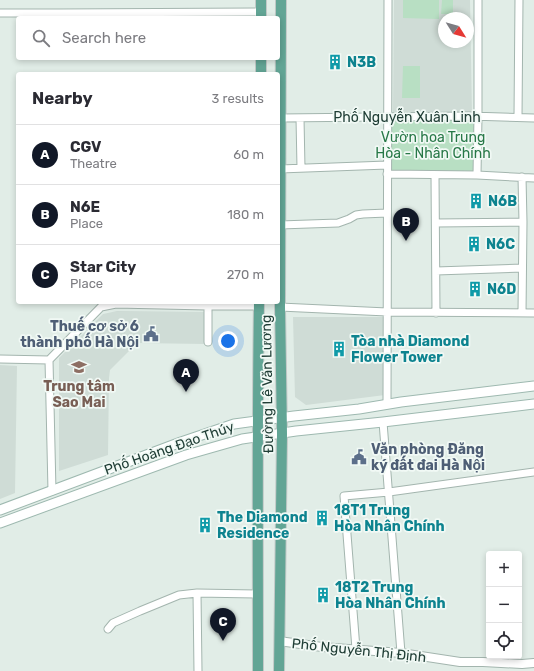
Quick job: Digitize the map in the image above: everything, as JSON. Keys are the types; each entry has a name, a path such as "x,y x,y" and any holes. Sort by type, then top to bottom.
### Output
{"main road":[{"path":"261,0 261,15"},
{"name":"Đường Lê Văn Lương","path":"279,671 282,434 280,307 280,0"},
{"path":"261,60 261,72"},
{"name":"Đường Lê Văn Lương","path":"258,671 257,438 259,304"},
{"name":"Phố Hoàng Đạo Thúy","path":"0,510 181,442 234,424 534,386"},
{"name":"Phố Hoàng Đạo Thúy","path":"0,523 186,455 242,439 257,438 296,431 534,404"},
{"path":"181,442 186,455"},
{"path":"52,491 53,503"}],"street":[{"path":"387,404 388,0"},
{"path":"476,175 478,116 478,0"},
{"path":"518,117 519,0"},
{"path":"0,13 261,15"},
{"name":"Phố Nguyễn Xuân Linh","path":"280,118 388,116 478,116 534,118"},
{"path":"300,118 300,168"},
{"path":"280,169 388,165"},
{"path":"387,174 476,175 534,178"},
{"path":"435,175 436,313"},
{"path":"522,177 522,313"},
{"path":"280,225 338,224 356,215 387,214"},
{"path":"436,223 523,222"},
{"path":"436,271 522,268"},
{"path":"52,491 49,360 101,307 116,304 259,304"},
{"path":"208,304 208,342"},
{"path":"280,307 387,312 534,313"},
{"path":"0,358 49,360"},
{"path":"383,422 401,653"},
{"path":"356,649 344,496 389,492 534,472"},
{"path":"108,629 113,623 179,595 197,593 258,594"},
{"path":"197,593 198,671"},
{"name":"Phố Nguyễn Thị Định","path":"279,641 322,647 401,653 460,662 534,663"}],"shaded area":[{"path":"394,0 470,0 470,12 438,12 438,48 471,48 472,115 393,113"},
{"path":"117,311 205,312 205,344 137,343 110,370 108,455 59,471 59,358 103,314"},
{"path":"293,317 384,317 385,395 306,405 295,397"},
{"path":"0,365 17,366 15,493 0,499"}],"green space":[{"path":"403,0 439,0 438,19 403,18"},
{"path":"442,0 453,0 453,12 441,12"},
{"path":"403,66 420,66 420,98 402,98"},
{"name":"Vườn hoa Trung Hòa - Nhân Chính","path":"388,116 478,116 477,175 387,174"}],"place":[{"name":"N3B","path":"335,62"},
{"name":"N6B","path":"476,201"},
{"name":"N6E","path":"406,241"},
{"name":"N6C","path":"474,244"},
{"name":"N6D","path":"475,289"},
{"name":"Thuế cơ sở 6 thành phố Hà Nội","path":"151,334"},
{"name":"Tòa nhà Diamond Flower Tower","path":"339,349"},
{"name":"Trung tâm Sao Mai","path":"79,367"},
{"name":"CGV","path":"186,392"},
{"name":"Văn phòng Đăng ký đất đai Hà Nội","path":"359,457"},
{"name":"18T1 Trung Hòa Nhân Chính","path":"322,518"},
{"name":"The Diamond Residence","path":"205,525"},
{"name":"18T2 Trung Hòa Nhân Chính","path":"323,595"},
{"name":"Star City","path":"223,641"}]}
